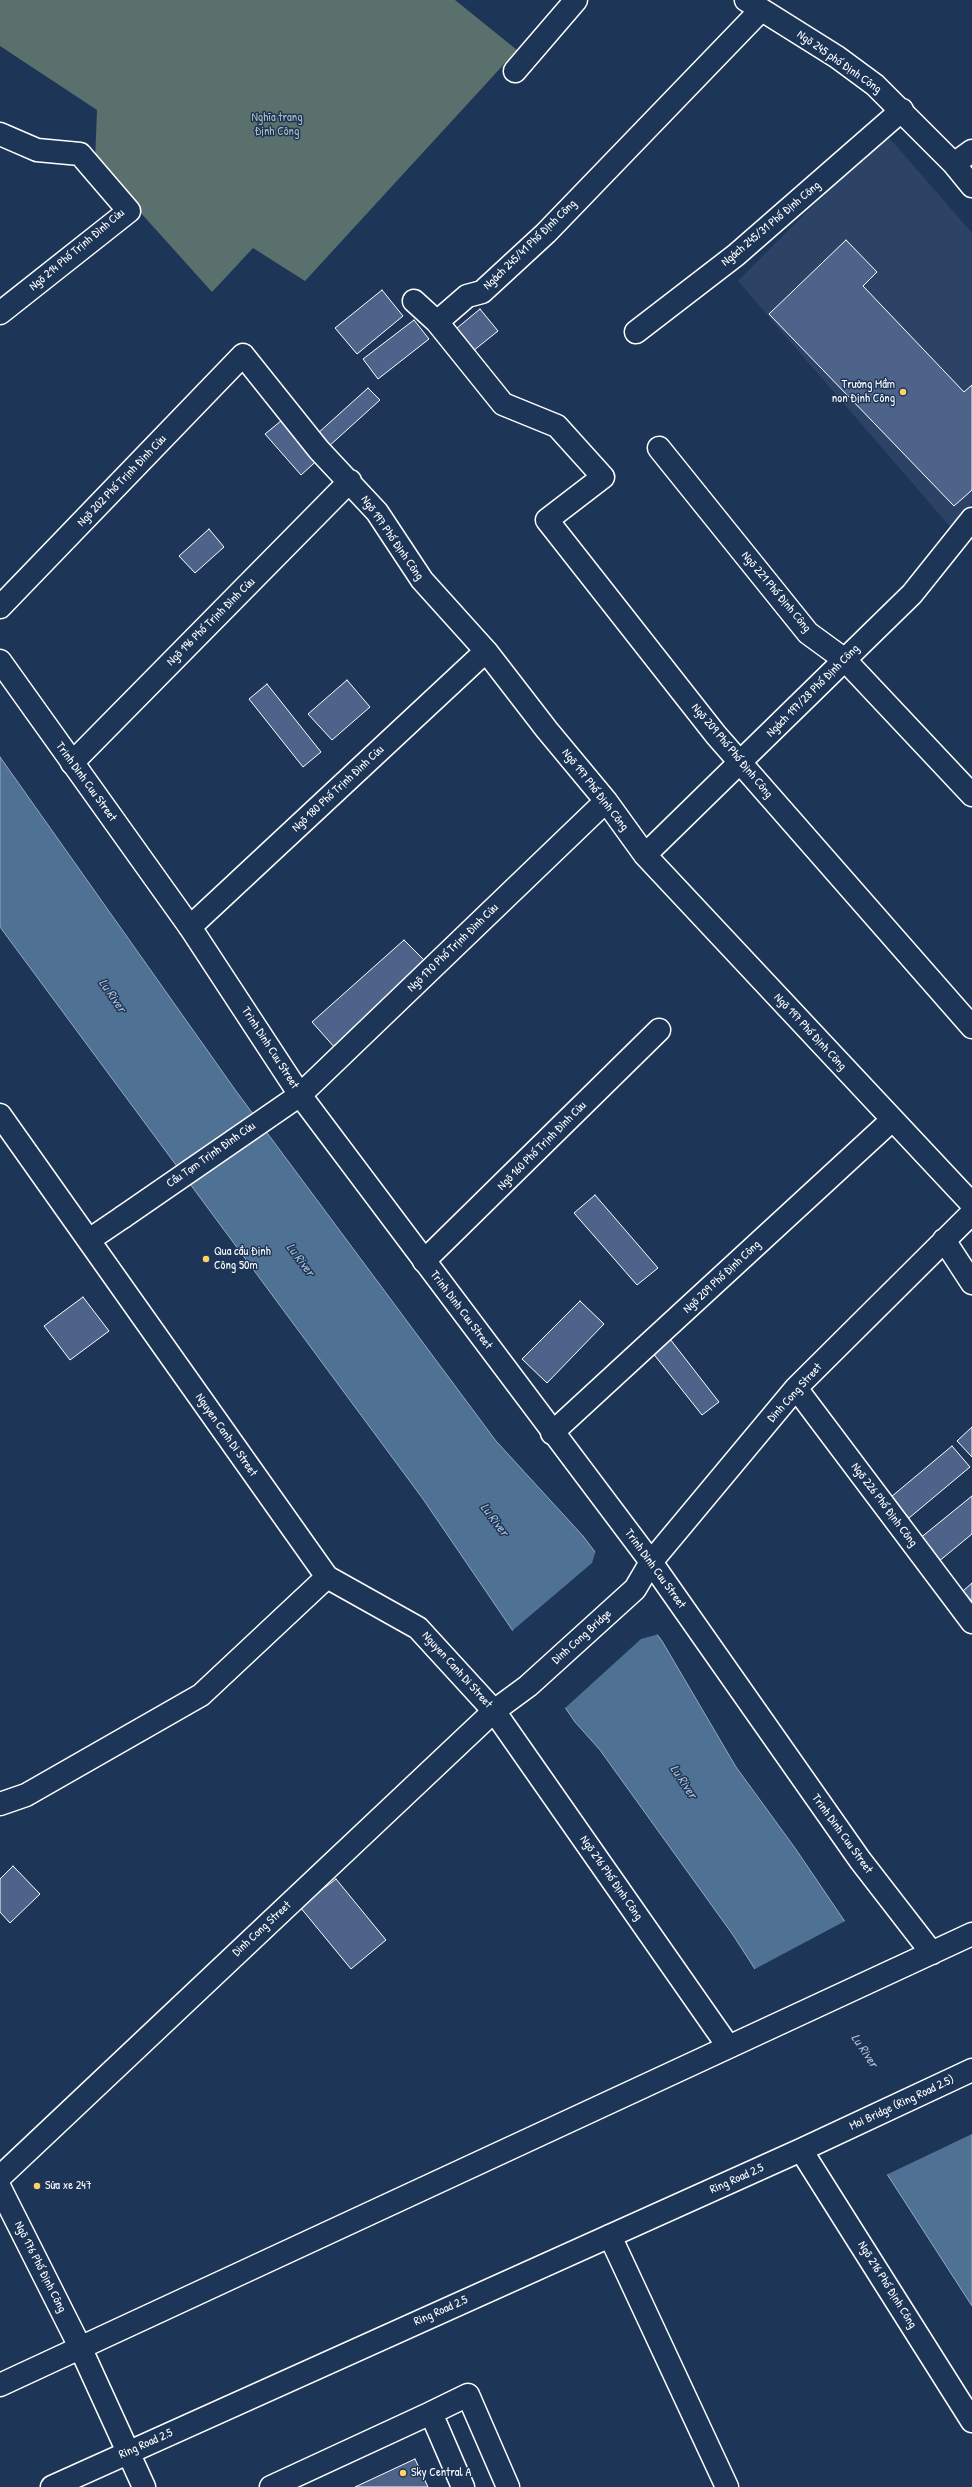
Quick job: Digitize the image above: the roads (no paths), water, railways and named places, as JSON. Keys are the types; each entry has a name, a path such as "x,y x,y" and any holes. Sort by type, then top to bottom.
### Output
{"main road":[{"path":"515,71 576,0"},
{"name":"Ngõ 245 phố Định Công","path":"754,5 876,85 954,164 972,186"},
{"name":"Ngách 245/41 Phố ĐỊnh Công","path":"437,322 467,296 482,292 546,233 754,5"},
{"name":"Ngách 245/31 Phố Định Công","path":"636,332 736,255 902,110"},
{"name":"Ngõ 214 Phố Trịnh Đình Cửu","path":"0,134 37,150 80,154 129,211 0,313"},
{"path":"954,164 972,151"},
{"path":"414,302 437,322"},
{"name":"Ngõ 209 Phố Phố Định Công","path":"437,322 503,404 558,426 603,478 548,520 740,762 972,1026"},
{"name":"Ngõ 197 Phố Định Công","path":"244,355 319,450 350,481 377,512 422,580 486,651 547,730 606,801 645,855 972,1204"},
{"name":"Ngõ 202 Phố Trịnh Đình Cửu","path":"0,606 244,355"},
{"name":"Ngõ 221 Phố Định Công","path":"659,448 808,633 845,660 972,795"},
{"name":"Ngõ 196 Phố Trịnh Đình Cửu","path":"72,763 350,481"},
{"name":"Ngách 197/28 Phố Định Công","path":"645,855 912,594 972,519"},
{"name":"Ngõ 180 Phố Trịnh Đình Cửu","path":"190,927 486,651"},
{"name":"Trinh Dinh Cuu Street","path":"0,661 190,927 300,1095 552,1433 651,1562 860,1860 932,1952"},
{"name":"Ngõ 170 Phố Trịnh Đình Cửu","path":"300,1095 606,801"},
{"name":"Ngõ 160 Phố Trịnh Đình Cửu","path":"424,1261 660,1030"},
{"name":"Cầu Tạm Trịnh Đình Cửu","path":"88,1240 268,1115 300,1095"},
{"name":"Nguyen Canh Di Street","path":"0,1115 327,1577 418,1628 494,1711"},
{"name":"Ngõ 209 Phố Định Công","path":"552,1433 892,1120"},
{"name":"Dinh Cong Street","path":"635,1588 651,1562 796,1388 972,1213"},
{"path":"944,1240 972,1283"},
{"name":"Ngõ 226 Phố Định Công","path":"796,1388 972,1622"},
{"path":"0,1804 26,1795 201,1695 327,1577"},
{"name":"Dinh Cong Bridge","path":"528,1686 635,1588"},
{"name":"Dinh Cong Street","path":"0,2177 494,1711 528,1686"},
{"name":"Ngõ 216 Phố Định Công","path":"494,1711 728,2046"},
{"path":"0,2385 972,1934"},
{"name":"Moi Bridge (Ring Road 2.5)","path":"831,2136 972,2070"},
{"name":"Ring Road 2.5","path":"52,2487 831,2136"},
{"name":"Ngõ 216 Phố Định Công","path":"801,2150 972,2421"},
{"name":"Ngõ 176 Phố Định Công","path":"0,2188 80,2347 128,2452"},
{"path":"610,2236 727,2487"},
{"path":"271,2487 468,2395 508,2487"},
{"path":"431,2413 463,2487"},
{"path":"128,2452 144,2487"}],"water":[{"name":"Lu River","path":"0,757 236,1091 496,1441 583,1536 662,1641 736,1767 795,1848 972,2109 972,2306 733,1935 600,1750 575,1722 423,1499 0,927"}],"place":[{"name":"Trường Mầm non Định Công","path":"903,392"},
{"name":"Qua cầu Định Công 50m","path":"206,1259"},
{"name":"Sửa xe 247","path":"37,2186"},
{"name":"Sky Central A","path":"403,2473"}],"park label":[{"name":"Nghĩa trang Định Công","path":"277,125"}]}
